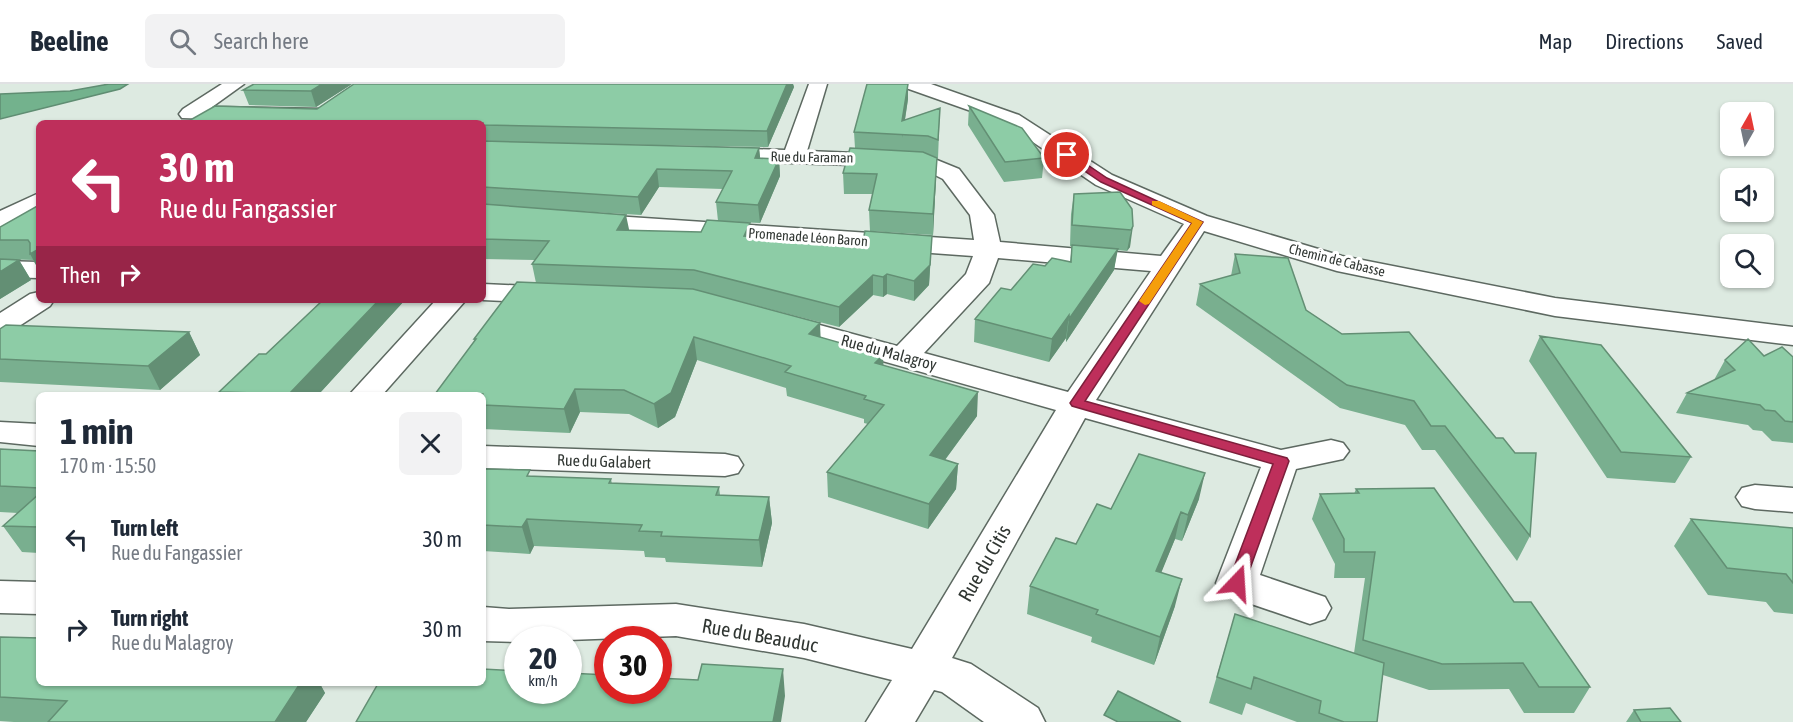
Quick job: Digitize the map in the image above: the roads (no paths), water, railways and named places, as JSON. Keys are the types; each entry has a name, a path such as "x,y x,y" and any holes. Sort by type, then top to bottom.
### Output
{"street":[{"path":"182,118 235,84"},
{"path":"794,157 818,84"},
{"name":"Chemin de Cabasse","path":"913,84 1012,119 1104,180 1198,222 1337,263 1555,307 1793,336"},
{"path":"182,118 315,119 340,102"},
{"name":"Rue du Faraman","path":"698,155 881,159 927,164 951,174 982,215 988,249 979,277 904,356"},
{"path":"0,220 36,202"},
{"name":"Promenade Léon Baron","path":"565,220 988,249 1169,265"},
{"path":"1077,403 1198,222"},
{"path":"0,269 36,270"},
{"path":"486,292 578,296"},
{"path":"0,326 36,303"},
{"path":"368,392 449,303"},
{"name":"Rue du Malagroy","path":"754,316 1077,403 1281,461"},
{"name":"Rue du Citis","path":"890,722 1077,403"},
{"path":"0,432 36,435"},
{"path":"1310,608 1237,583 1281,461 1330,451"},
{"name":"Rue du Galabert","path":"486,457 725,465"},
{"path":"1755,497 1793,500"},
{"path":"0,597 36,598"},
{"name":"Rue du Beauduc","path":"486,624 509,626 676,620 804,641 955,677 1021,722"}]}
